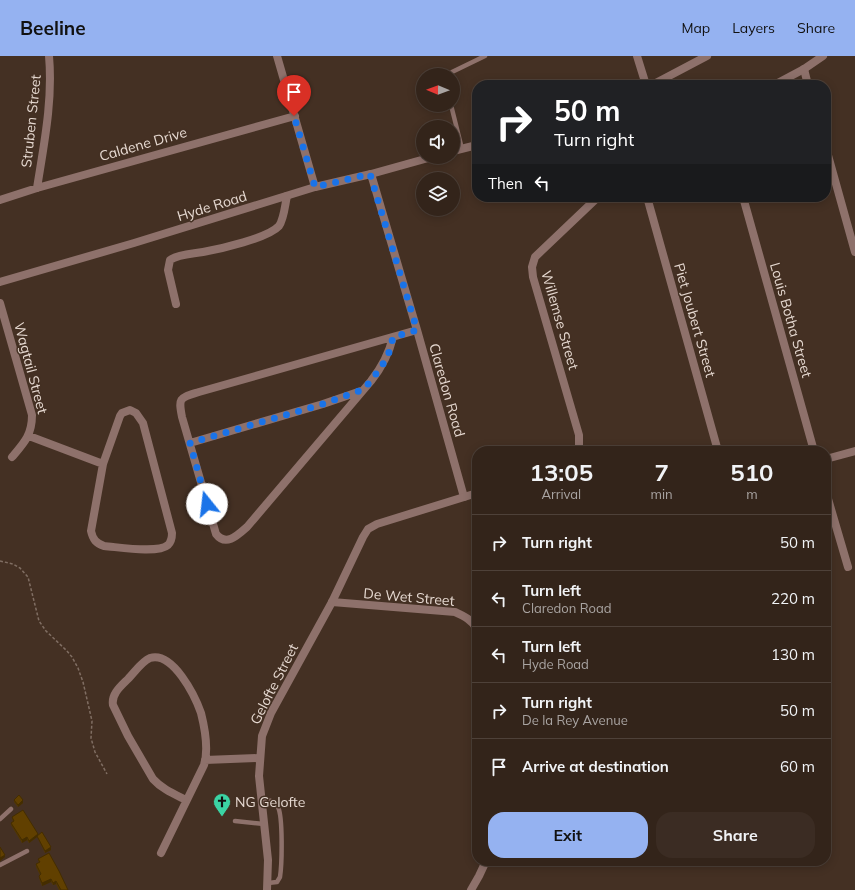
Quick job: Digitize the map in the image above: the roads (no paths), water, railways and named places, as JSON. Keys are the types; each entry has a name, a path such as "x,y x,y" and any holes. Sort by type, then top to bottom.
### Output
{"street":[{"name":"Struben Street","path":"37,188 46,130 50,87 48,56"},
{"path":"277,56 315,187"},
{"path":"637,56 644,80"},
{"path":"661,80 707,56"},
{"path":"783,80 804,69 823,56"},
{"path":"804,69 807,80"},
{"name":"Caldene Drive","path":"0,200 37,188 294,116"},
{"path":"462,149 472,146"},
{"name":"Hyde Road","path":"0,282 134,243 315,187 416,161"},
{"path":"831,166 855,252"},
{"name":"Claredon Road","path":"370,174 417,330 471,495"},
{"path":"176,304 168,270 170,260 178,256 214,250 271,232 279,225 281,221 288,196"},
{"name":"Willemse Street","path":"579,446 579,435 533,277 532,267 535,257 593,202"},
{"name":"Piet Joubert Street","path":"648,202 717,446"},
{"name":"Louis Botha Street","path":"744,202 813,446"},
{"name":"Wagtail Street","path":"0,303 32,415 29,436"},
{"path":"393,337 390,350 385,361 371,381 247,527 234,538 228,540 219,538 216,534 190,443 180,403 181,399 185,396 417,330"},
{"path":"190,443 323,404 362,390"},
{"path":"130,410 136,413 143,423 172,534 170,543 167,546 157,550 104,546 93,540 91,531 103,464 122,413 130,410"},
{"path":"12,457 29,436 103,464"},
{"path":"831,458 855,451"},
{"name":"Gelofte Street","path":"268,887 268,860 259,776 259,758 265,726 332,602 368,529 377,524 471,495"},
{"path":"831,509 848,567"},
{"name":"De Wet Street","path":"332,602 455,612 466,617 472,622"},
{"path":"161,853 206,760 206,736 200,712 194,698 174,667 163,658 158,657 149,659 140,666 116,692 113,705 128,736 153,779 158,785 167,791 186,800"},
{"path":"206,760 259,758"},
{"path":"471,890 484,866"}],"lane":[{"path":"460,68 485,56"},
{"path":"453,112 462,149"},
{"path":"261,799 268,799 274,802 280,816 280,877 277,882 268,887"},
{"path":"0,819 11,809"},
{"path":"235,821 264,824"},
{"path":"0,865 27,851"}],"place":[{"name":"NG Gelofte","path":"222,817"}]}
